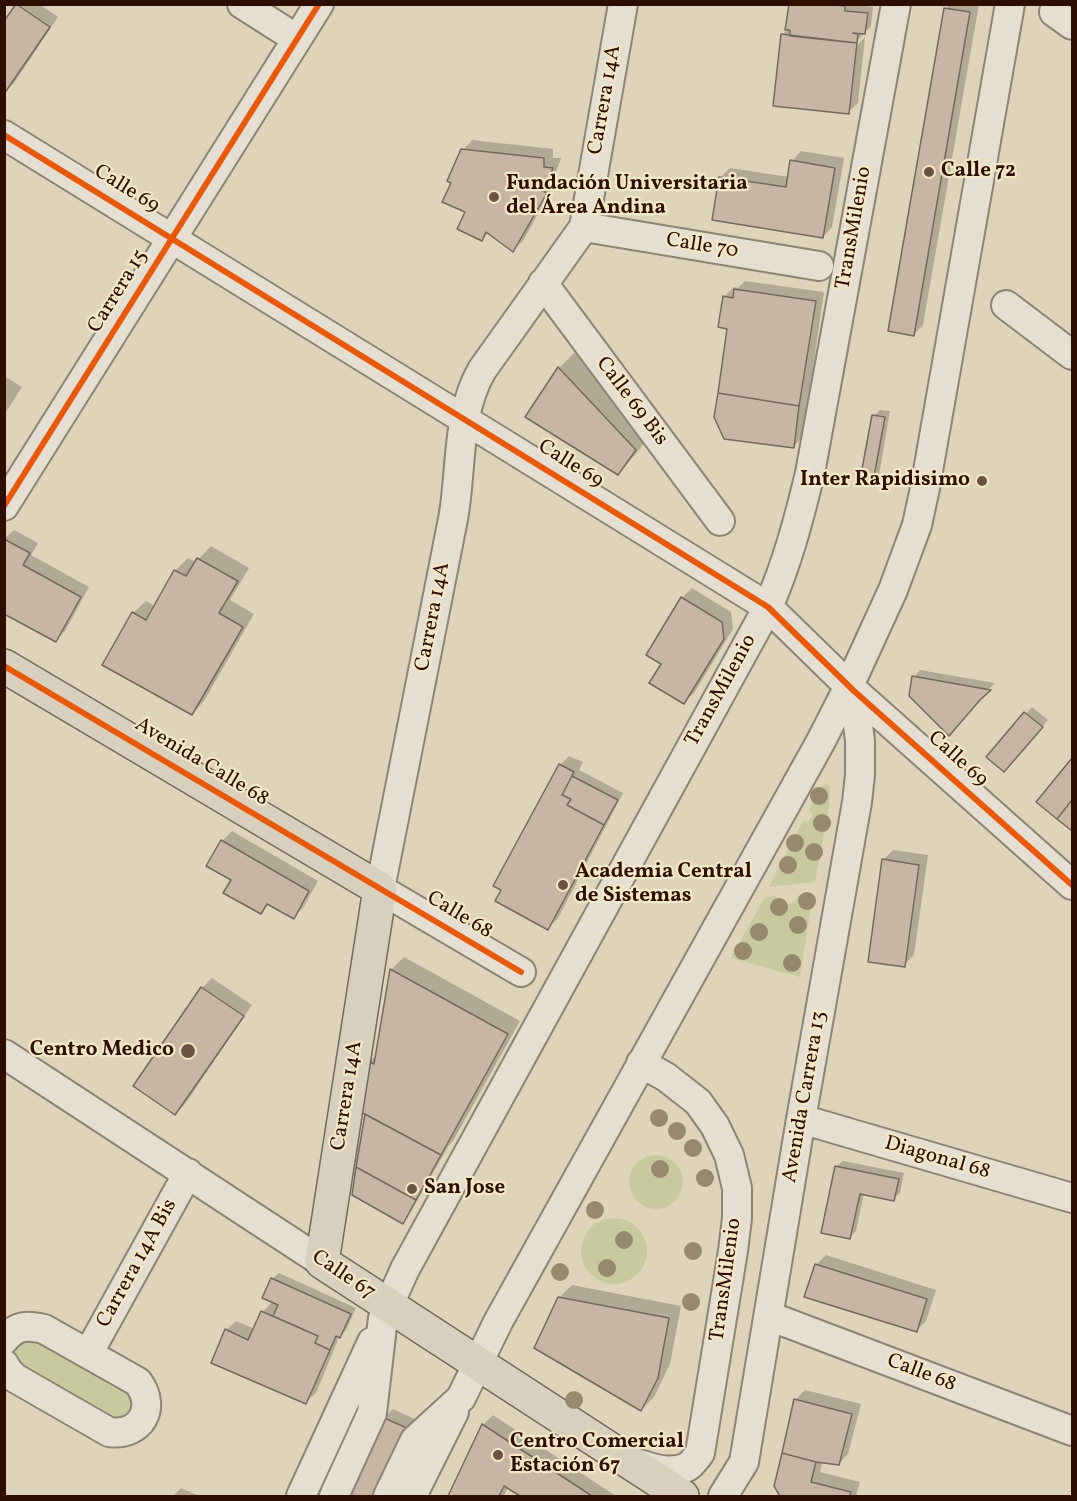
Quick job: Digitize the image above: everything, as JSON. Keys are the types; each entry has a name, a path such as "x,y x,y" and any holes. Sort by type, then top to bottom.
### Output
{"main road":[{"name":"Avenida Calle 68","path":"4,666 381,889"},
{"name":"Carrera 14A","path":"322,1262 381,889"},
{"name":"Calle 67","path":"322,1262 385,1312 478,1363 682,1497"}],"street":[{"path":"242,4 297,39"},
{"name":"Carrera 15","path":"4,506 319,4"},
{"name":"Carrera 14A","path":"381,889 457,498 464,419 468,400 482,370 584,227 623,4"},
{"name":"TransMilenio","path":"301,1497 414,1251 768,607 794,535 810,473 896,4"},
{"path":"412,1497 498,1322 852,688 892,590 917,525 925,489 1010,4"},
{"name":"Calle 69","path":"4,135 768,607 852,688 1072,885"},
{"name":"Calle 70","path":"584,227 819,266"},
{"name":"Calle 69 Bis","path":"543,284 720,521"},
{"path":"1006,305 1072,355"},
{"name":"Avenida Carrera 13","path":"723,1497 744,1462 857,802 860,741 852,688"},
{"name":"Calle 68","path":"381,889 521,972"},
{"name":"Calle 67","path":"4,1054 322,1262"},
{"name":"TransMilenio","path":"627,1461 654,1469 676,1471 689,1466 700,1454 737,1218 737,1188 729,1155 715,1126 699,1102 666,1077 641,1063"},
{"name":"Diagonal 68","path":"801,1119 1072,1198"},
{"name":"Carrera 14A Bis","path":"88,1354 188,1173"},
{"name":"TransMilenio","path":"334,1497 372,1413 385,1312"},
{"name":"Calle 68","path":"769,1316 1072,1431"},
{"name":"Carrera 14A Bis","path":"4,1340 11,1332 22,1327 32,1326 44,1329 138,1382 144,1390 146,1399 143,1419 136,1427 127,1431 109,1432 15,1378 4,1364"},
{"path":"388,1497 415,1440 460,1398"}],"green space":[{"path":"827,783 830,786 829,807 815,882 769,887 803,821 807,822 813,816 809,810 823,785"},
{"path":"813,893 800,977 731,958 765,897 775,896 779,901 788,904 795,901 800,894"},
{"path":"651,1155 661,1155 671,1159 679,1167 683,1182 679,1197 671,1205 661,1209 651,1209 641,1205 633,1197 629,1187 629,1177 633,1167 641,1159"},
{"path":"608,1218 620,1218 632,1223 642,1233 647,1251 645,1264 632,1279 620,1284 608,1284 596,1279 586,1269 581,1257 581,1245 586,1233 596,1223"},
{"path":"22,1332 138,1394 127,1427 19,1373 8,1343"}],"building":[{"path":"16,4 50,27 4,94 4,21"},
{"path":"789,4 829,4 845,6 845,11 868,13 865,34 853,33 858,34 857,43 790,36 790,30 785,30"},
{"name":"Calle 72","path":"944,8 970,12 914,336 888,331"},
{"path":"781,34 857,43 849,114 773,106"},
{"name":"Fundación Universitaria del Área Andina","path":"461,149 544,158 544,167 553,168 545,189 541,187 540,190 547,193 513,252 486,232 482,241 457,229 465,212 442,202 451,183 447,181"},
{"path":"790,160 835,168 823,238 712,220 719,177 786,187"},
{"path":"734,289 816,301 799,406 718,393 727,329 718,327 723,296 733,298"},
{"path":"558,367 636,450 618,475 525,417"},
{"path":"718,393 799,406 794,448 724,439 714,417"},
{"path":"872,415 885,417 873,482 860,480"},
{"path":"4,539 30,553 23,565 81,597 56,642 4,614"},
{"path":"197,558 238,581 219,613 243,627 192,715 102,665 132,612 146,620 174,570 186,576"},
{"path":"681,597 722,622 724,639 684,704 649,683 661,664 646,655"},
{"path":"912,676 991,690 949,736 909,696"},
{"path":"1024,712 1043,727 1004,772 986,757"},
{"path":"1072,758 1072,800 1057,819 1036,802"},
{"path":"559,764 574,772 562,795 571,799 567,805 604,825 548,930 495,901 501,890 493,886"},
{"path":"572,776 618,800 604,825 567,805 571,799 562,795"},
{"path":"1072,800 1072,831 1057,819"},
{"path":"221,840 309,891 294,919 267,904 261,914 223,893 231,880 206,866"},
{"path":"882,859 919,865 905,967 868,962"},
{"path":"390,969 508,1034 441,1155 359,1111 368,1061 374,1064"},
{"name":"Centro Medico","path":"201,987 244,1016 175,1115 133,1086"},
{"path":"365,1114 441,1155 416,1200 356,1167"},
{"path":"835,1166 899,1179 894,1201 860,1194 850,1239 821,1233"},
{"path":"356,1167 416,1200 403,1224 352,1195"},
{"path":"815,1264 927,1299 917,1332 804,1297"},
{"path":"271,1278 351,1314 340,1338 336,1336 330,1350 315,1343 318,1336 273,1316 278,1305 262,1298"},
{"path":"558,1297 669,1318 658,1378 641,1411 534,1348"},
{"path":"261,1311 318,1336 315,1343 330,1350 306,1404 211,1363 225,1329 248,1340"},
{"path":"794,1399 852,1414 839,1465 816,1462 782,1453"},
{"path":"382,1417 409,1429 378,1496 345,1496"},
{"name":"Centro Comercial Estación 67","path":"482,1424 592,1496 520,1496 504,1486 499,1496 448,1496"},
{"path":"782,1453 816,1462 811,1482 851,1492 850,1496 780,1496 774,1486"}],"cycle path":[{"path":"4,506 319,4"},
{"path":"4,135 768,607 854,691 1072,885"},
{"path":"4,666 521,972"}],"place":[{"name":"Calle 72","path":"929,172"},
{"name":"Fundación Universitaria del Área Andina","path":"494,197"},
{"name":"Inter Rapidisimo","path":"982,481"},
{"name":"Academia Central de Sistemas","path":"563,885"},
{"name":"Centro Medico","path":"188,1051"},
{"name":"San Jose","path":"412,1189"},
{"name":"Centro Comercial Estación 67","path":"498,1455"}]}
